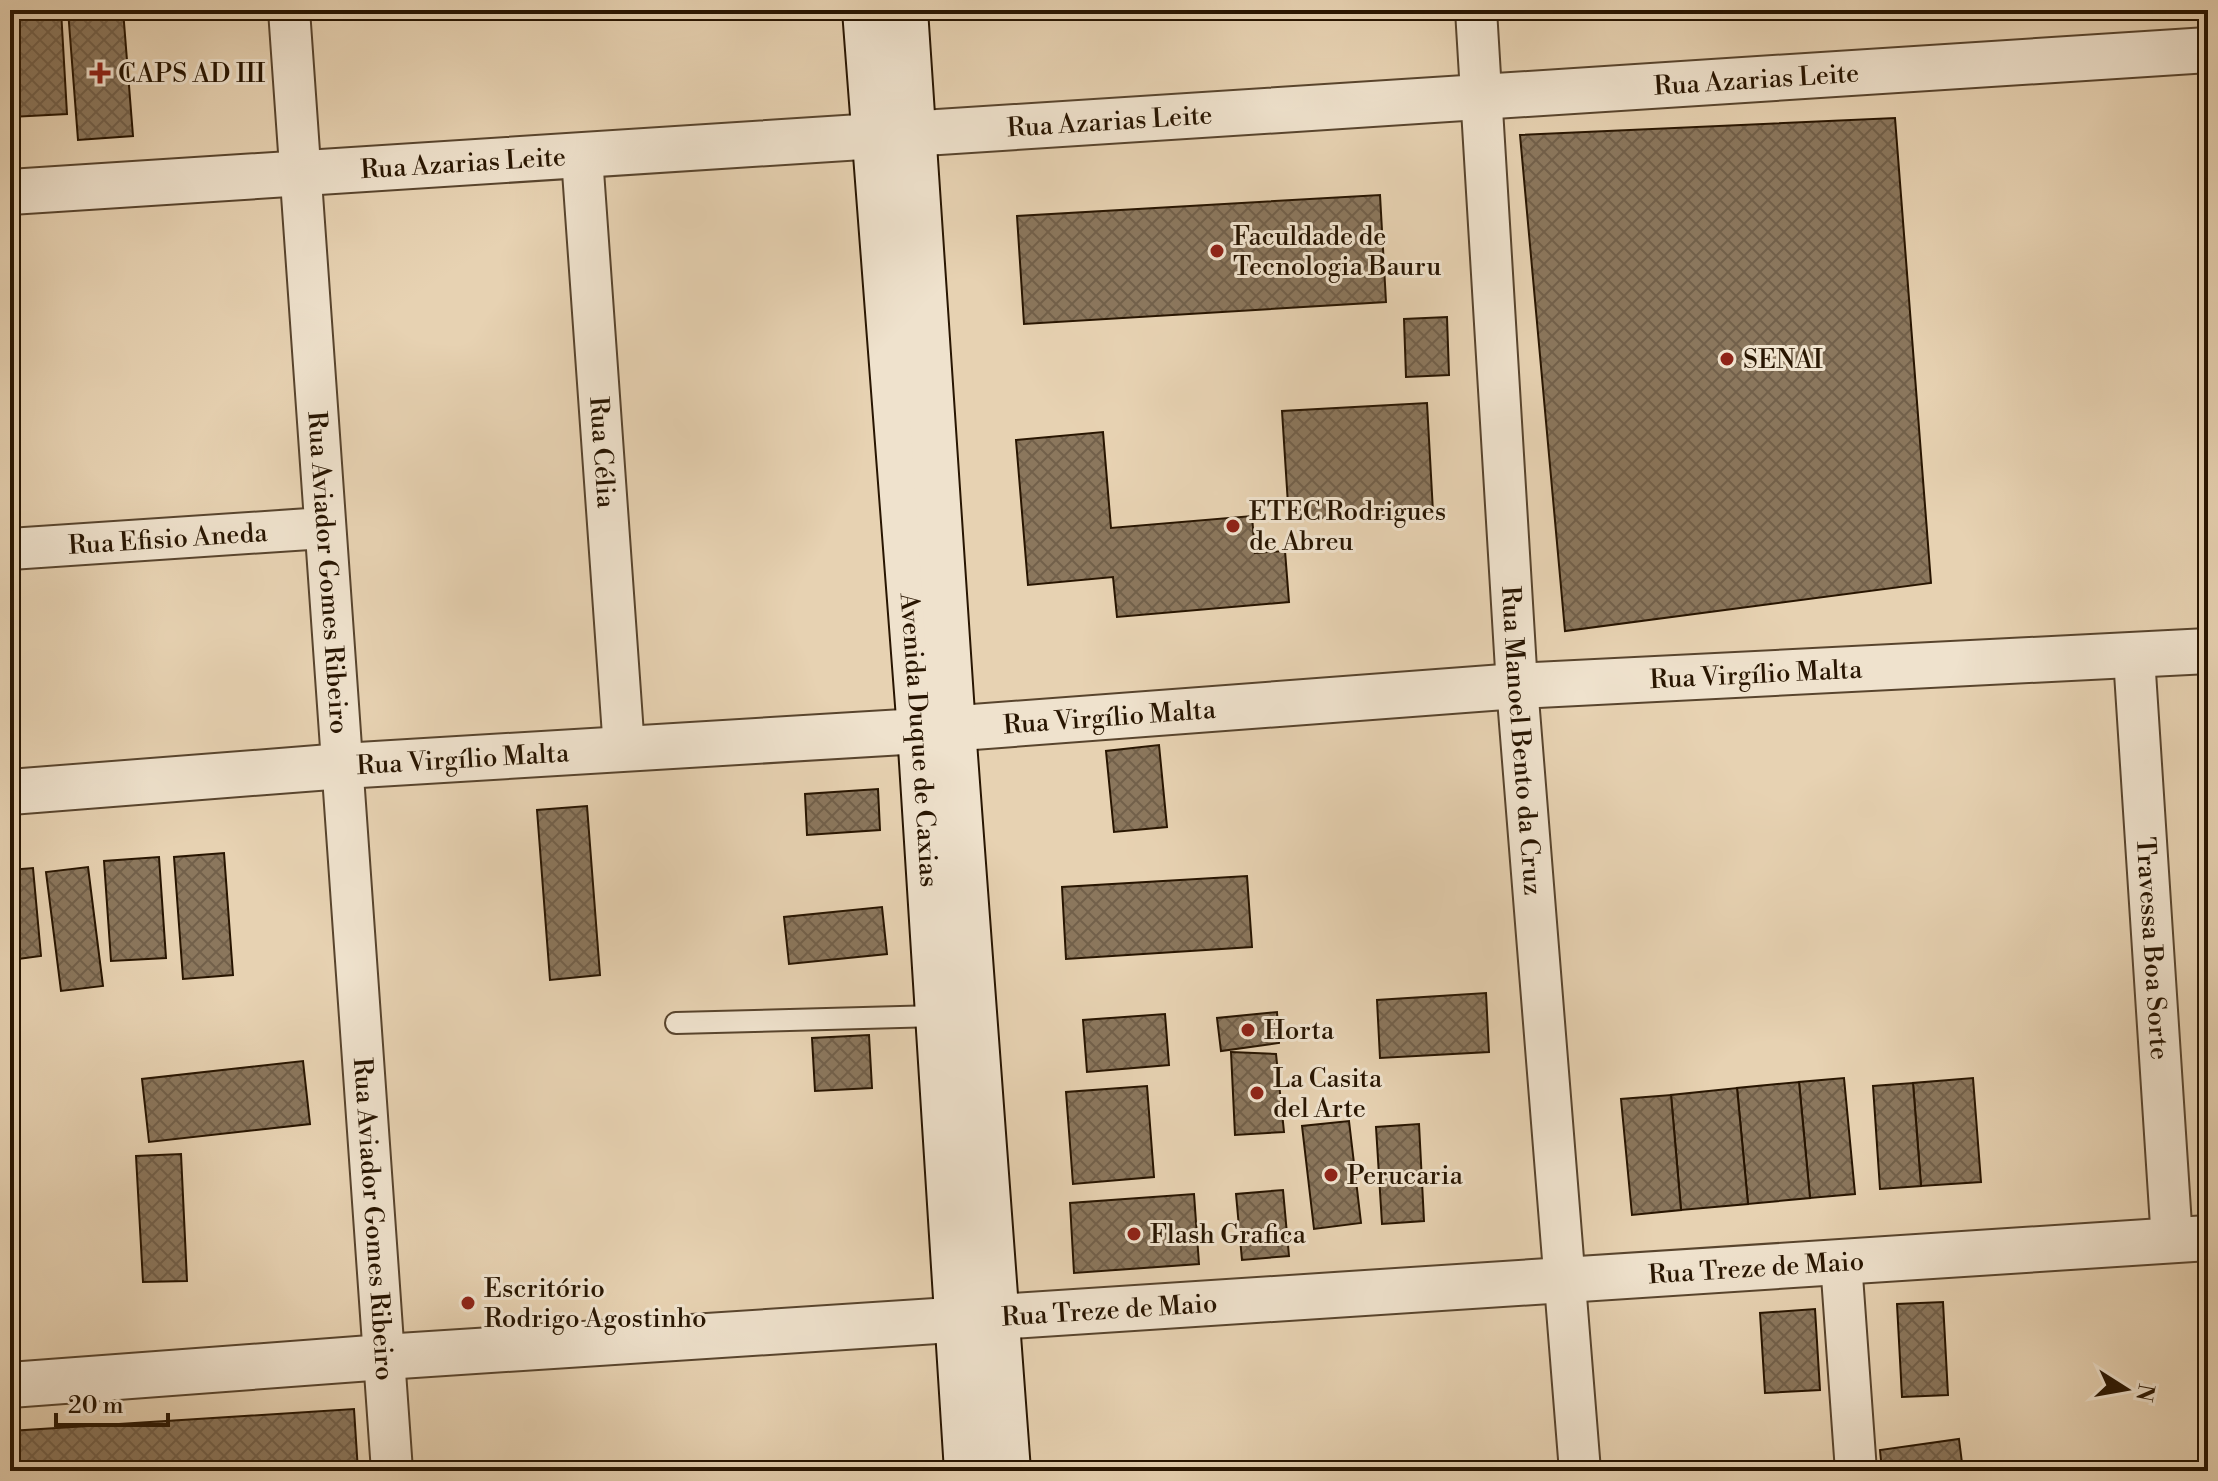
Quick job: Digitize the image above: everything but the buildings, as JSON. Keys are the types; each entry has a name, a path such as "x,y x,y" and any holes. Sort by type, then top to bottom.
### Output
{"street":[{"name":"Rua Aviador Gomes Ribeiro","path":"289,10 392,1471"},
{"name":"Avenida Duque de Caxias","path":"865,10 894,134"},
{"name":"Avenida Duque de Caxias","path":"905,10 894,134 976,1320 967,1471"},
{"name":"Rua Manoel Bento da Cruz","path":"1476,10 1517,686 1567,1278 1580,1471"},
{"name":"Rua Azarias Leite","path":"10,192 299,170 582,157 1480,95 2208,50"},
{"name":"Rua Célia","path":"582,157 624,749"},
{"name":"Rua Efisio Aneda","path":"10,549 324,528"},
{"name":"Rua Virgílio Malta","path":"10,792 343,766 936,730 1517,686 2208,651"},
{"name":"Travessa Boa Sorte","path":"2134,657 2190,1240"},
{"name":"Avenida Duque de Caxias","path":"936,730 937,1016 976,1320 1008,1471"},
{"name":"Rua Treze de Maio","path":"10,1385 1567,1278 2190,1240"},
{"path":"1841,1262 1856,1471"}],"lane":[{"path":"676,1023 937,1016"}],"place":[{"name":"CAPS AD III","path":"100,73"},
{"name":"Faculdade de Tecnologia Bauru","path":"1217,251"},
{"name":"SENAI","path":"1727,359"},
{"name":"ETEC Rodrigues de Abreu","path":"1233,526"},
{"name":"Horta","path":"1248,1030"},
{"name":"La Casita del Arte","path":"1257,1093"},
{"name":"Perucaria","path":"1331,1175"},
{"name":"Flash Grafica","path":"1134,1234"},
{"name":"Escritório Rodrigo Agostinho","path":"468,1303"}]}
